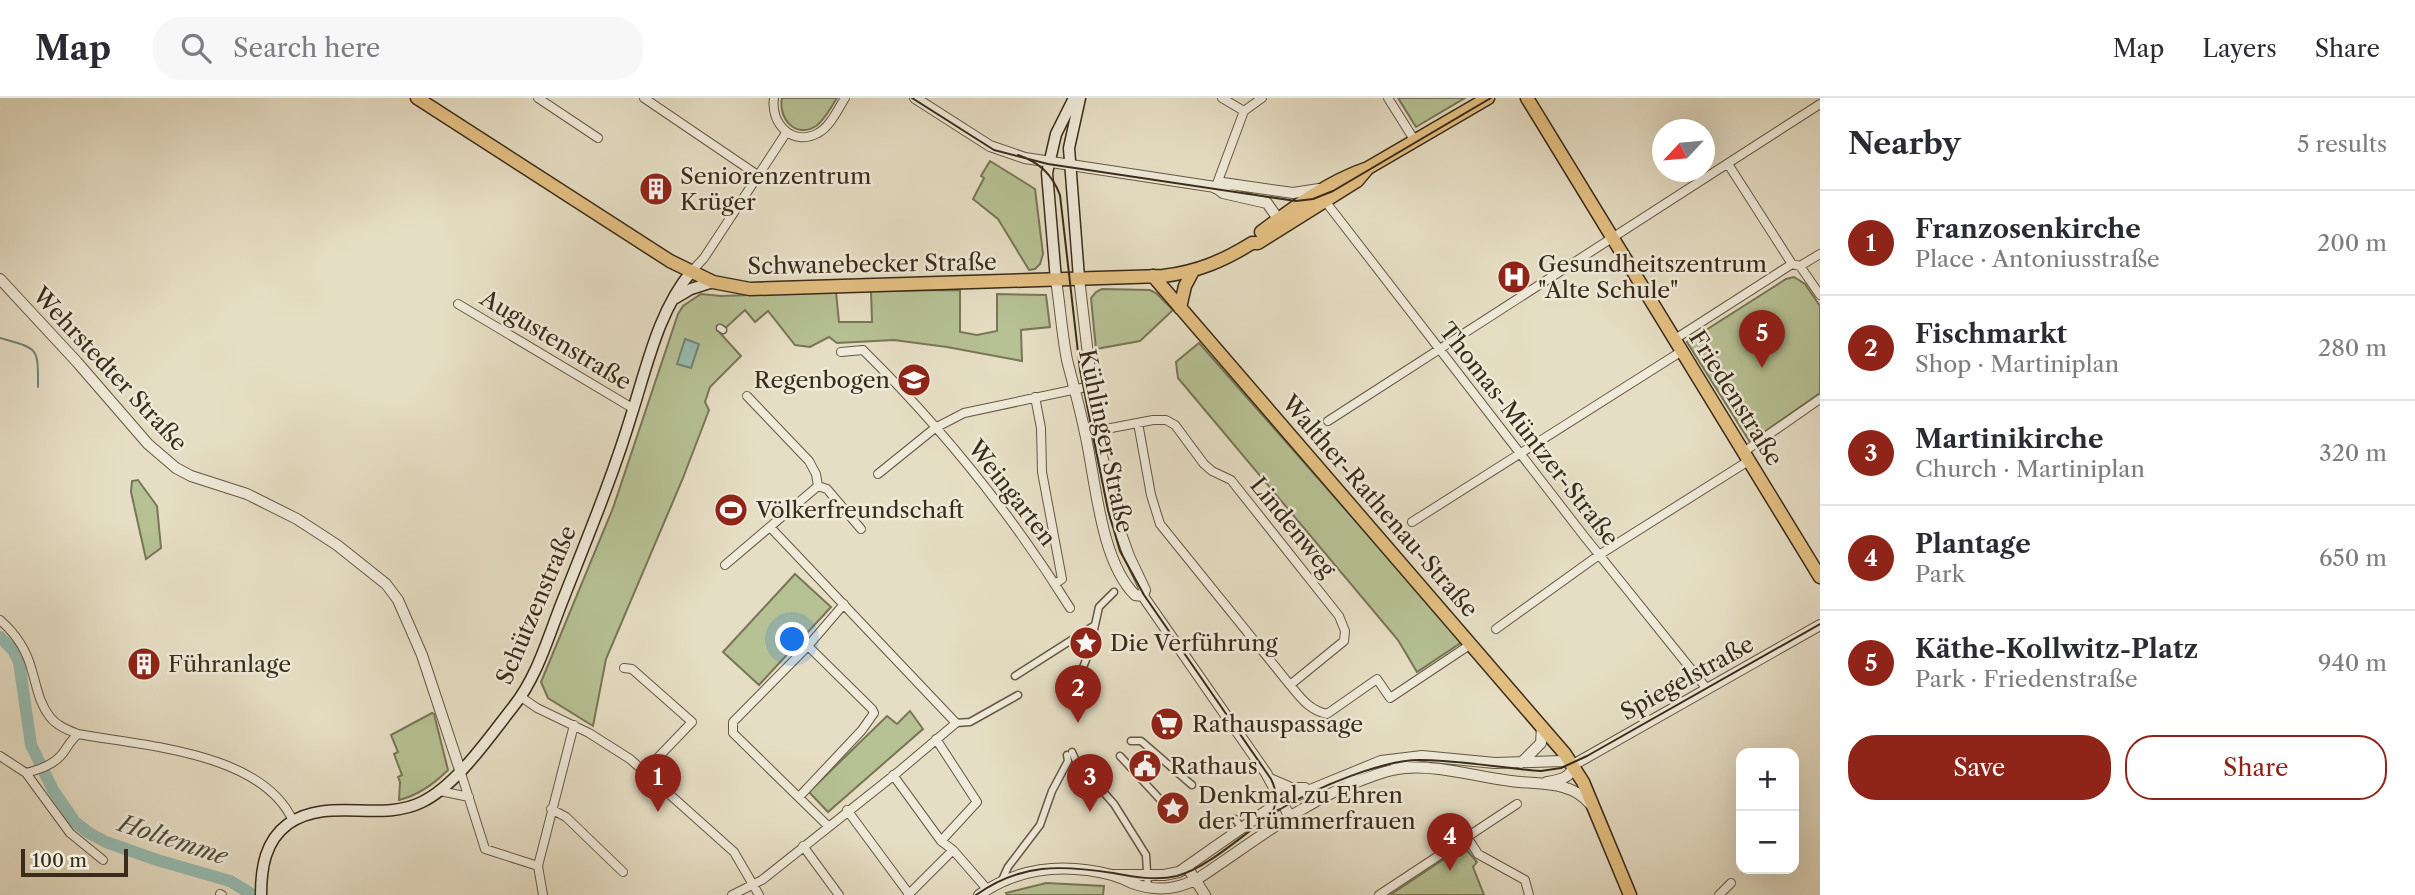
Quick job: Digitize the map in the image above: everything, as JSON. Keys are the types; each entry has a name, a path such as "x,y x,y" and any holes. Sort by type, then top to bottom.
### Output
{"main road":[{"name":"Schwanebecker Straße","path":"417,98 661,255 713,282 750,289 1056,280 1153,276 1194,271 1220,262 1252,243 1257,235 1281,223"},
{"path":"1056,280 1048,187 1049,163 1056,134 1074,98"},
{"path":"1079,278 1069,166 1071,132 1080,98"},
{"path":"1281,223 1330,186 1368,168 1488,98"},
{"name":"Friedenstraße","path":"1527,98 1820,577"},
{"path":"1281,223 1357,181 1368,168"},
{"path":"1180,308 1185,286 1194,271"},
{"name":"Schützenstraße","path":"261,889 265,856 270,845 277,834 293,821 319,811 401,809 424,802 440,791 460,770 521,697 537,665 603,501 671,301 691,272"},
{"name":"Walther-Rathenau-Straße","path":"1153,276 1573,765 1630,895"},
{"path":"671,301 684,292 713,282"}],"street":[{"path":"538,98 598,138"},
{"path":"644,98 759,176"},
{"path":"774,98 774,116 786,133 801,137 820,132 828,125 845,98"},
{"path":"915,98 994,148 1049,163 1214,189 1262,201 1271,208 1281,223"},
{"path":"1222,98 1244,111"},
{"path":"1214,189 1244,111 1262,98"},
{"path":"1388,98 1415,141"},
{"path":"1328,421 1820,104"},
{"path":"691,272 704,258 786,133"},
{"path":"1728,164 1796,265 1820,295"},
{"path":"1214,189 1223,183 1296,193 1330,186"},
{"name":"Thomas-Müntzer-Straße","path":"1325,201 1598,555 1707,689"},
{"path":"1412,522 1519,453 1796,265 1820,254"},
{"name":"Kühlinger Straße","path":"1079,278 1097,432 1115,517 1145,590 1143,596"},
{"name":"Wehrstedter Straße","path":"0,279 148,444 176,468 191,476 247,494 297,519 337,545 386,584 398,600 422,655 460,770"},
{"name":"Kühlinger Straße","path":"1056,280 1067,357 1110,551 1126,585 1135,596 1143,596"},
{"name":"Augustenstraße","path":"458,304 634,409"},
{"name":"Weingarten","path":"841,352 863,350 935,428 1008,517 1070,608"},
{"name":"Weingarten","path":"878,474 935,428 964,413 1091,386"},
{"path":"747,396 809,461 816,474 818,486"},
{"name":"Weingarten","path":"1035,397 1041,428 1042,472 1062,579 1055,584"},
{"path":"1496,629 1598,555 1747,455 1820,399"},
{"name":"Lindenweg","path":"1085,433 1166,420 1175,425 1204,464 1231,480 1343,623 1344,640 1290,685"},
{"path":"1138,423 1151,495 1160,524 1290,685 1316,712 1327,714 1377,679 1390,698 1471,644"},
{"path":"725,565 818,486"},
{"path":"818,486 827,489 861,529"},
{"path":"770,527 956,723"},
{"path":"1075,688 1089,652 1099,607 1114,592"},
{"name":"Kühlinger Straße","path":"1143,596 1270,779 1289,815"},
{"path":"828,826 733,733 733,722 808,646 844,604"},
{"path":"0,620 24,649 36,692 51,718 62,727 78,734 207,758 238,770 262,783 285,806 293,821"},
{"path":"1015,677 1095,625"},
{"name":"Spiegelstraße","path":"1534,784 1567,776 1573,765 1820,625"},
{"path":"799,797 874,713 808,646"},
{"path":"624,668 632,669 692,722 644,772"},
{"path":"732,895 754,885 956,723 970,722 1018,695"},
{"path":"521,697 612,747 644,772 729,846 759,895"},
{"path":"543,895 538,866 574,725"},
{"path":"1521,762 1541,743 1542,727"},
{"path":"29,772 52,764 78,734"},
{"path":"936,740 977,802 941,841"},
{"path":"1131,741 1141,741 1192,785"},
{"path":"1002,880 1008,867 1040,825 1069,754 1100,785 1144,852 1148,888"},
{"path":"0,756 29,772 70,833 103,860"},
{"path":"1120,756 1167,807"},
{"path":"893,775 941,841 953,850 983,892 1002,880 1025,872 1050,869 1112,875 1172,874 1187,867 1281,802 1370,764 1400,757 1495,763 1562,761 1573,765"},
{"path":"1112,875 1148,888 1165,889 1195,880 1289,815 1372,775 1404,768 1434,769 1572,789 1595,810"},
{"path":"460,770 483,846 496,853 538,866"},
{"path":"1270,779 1291,788 1316,786"},
{"path":"440,791 469,797"},
{"path":"1379,895 1517,804"},
{"path":"551,809 566,817 623,872"},
{"path":"847,810 908,894 953,850"},
{"path":"1235,819 1242,828"},
{"path":"1466,837 1478,854 1521,877 1527,883 1529,895"},
{"path":"803,846 839,895"},
{"path":"1187,867 1205,895"},
{"path":"1719,895 1731,883"}],"green space":[{"path":"782,98 837,98 816,126 801,130 785,119"},
{"path":"1398,98 1465,98 1416,127"},
{"path":"990,161 1035,189 1043,254 1035,269 1029,270 998,219 973,199"},
{"path":"1794,277 1805,284 1820,306 1820,393 1750,442 1687,342 1786,279"},
{"path":"1102,289 1150,290 1173,310 1140,341 1096,349 1091,298"},
{"path":"960,290 960,332 977,335 997,331 997,294 1046,295 1050,327 1021,330 1022,361 894,340 837,343 829,337 810,347 795,345 768,311 755,322 745,310 720,333 741,356 710,387 705,402 709,410 683,478 606,659 593,726 548,698 541,682 613,508 678,314 683,306 701,294 721,296 836,292 839,322 872,322 871,291"},
{"path":"1199,343 1462,642 1417,672 1398,640 1178,378 1176,362"},
{"path":"138,480 157,506 161,548 146,559 131,492 132,481"},
{"path":"795,574 831,607 759,685 723,652"},
{"path":"910,711 923,729 828,812 809,792 887,716 897,724"},
{"path":"432,713 448,770 426,788 399,800 398,777 402,775 394,754 398,752 391,735"},
{"path":"1465,848 1477,862 1473,867 1484,895 1390,895 1444,859"},
{"path":"1046,883 1104,886 1103,895 1006,893"}],"water":[{"path":"685,339 699,344 691,368 677,364"}],"waterway":[{"path":"0,338 34,352 38,364 38,387"},
{"name":"Holtemme","path":"0,637 13,650 19,662 31,745 53,790 75,822 106,842 230,881 253,895"}],"tram line":[{"path":"912,98 994,150 1048,164 1296,201 1313,199 1333,191 1491,98"},
{"path":"1018,155 1044,170 1060,195 1080,370 1108,510 1120,551 1144,595 1271,779 1276,799 1269,818"},
{"path":"976,895 1009,877 1042,869 1094,870 1153,878 1177,876 1204,864 1271,815 1297,800 1350,776 1404,761 1449,761 1541,771 1561,768 1587,756 1820,624"}],"place":[{"name":"Seniorenzentrum Krüger","path":"656,189"},
{"name":"Gesundheitszentrum \"Alte Schule\"","path":"1514,277"},
{"name":"Käthe-Kollwitz-Platz","path":"1762,368"},
{"name":"Regenbogen","path":"914,380"},
{"name":"Völkerfreundschaft","path":"731,510"},
{"name":"Die Verführung","path":"1086,643"},
{"name":"Führanlage","path":"144,664"},
{"name":"Fischmarkt","path":"1078,723"},
{"name":"Rathauspassage","path":"1167,724"},
{"name":"Rathaus","path":"1145,766"},
{"name":"Denkmal zu Ehren der Trümmerfrauen","path":"1173,808"},
{"name":"Franzosenkirche","path":"658,812"},
{"name":"Martinikirche","path":"1090,812"},
{"name":"Plantage","path":"1450,871"}]}
